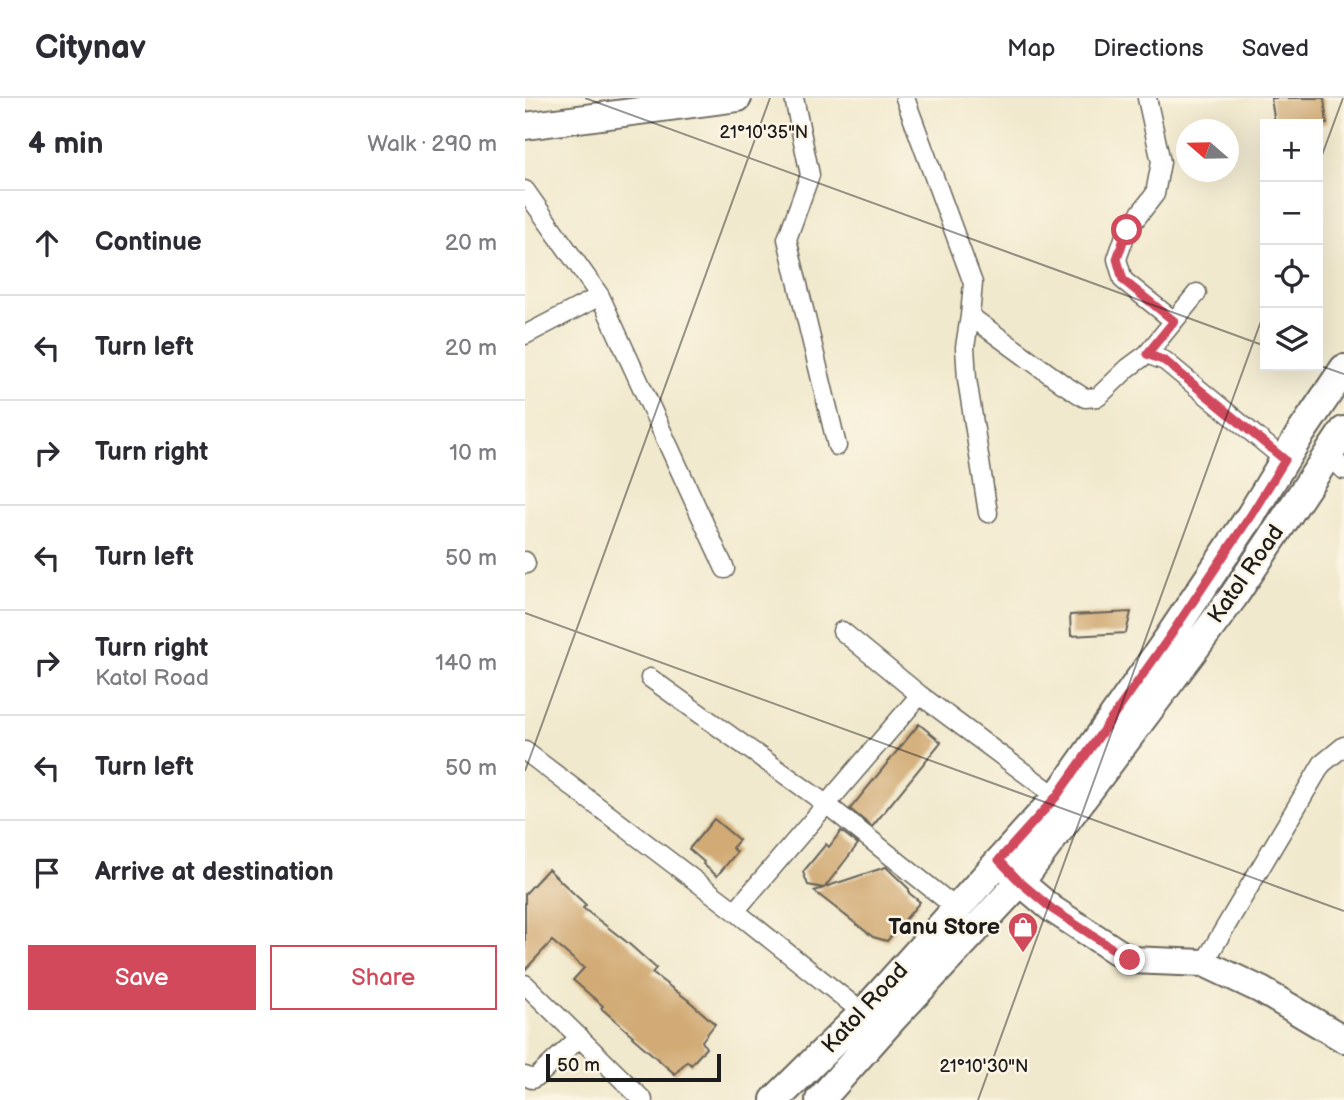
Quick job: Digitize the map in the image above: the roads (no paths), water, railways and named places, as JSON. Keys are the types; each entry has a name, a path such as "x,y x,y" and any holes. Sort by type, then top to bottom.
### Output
{"main road":[{"name":"Katol Road","path":"775,1100 863,1013 1056,797 1168,639 1344,369"},
{"path":"1300,436 1339,452"},
{"name":"Katol Road","path":"820,1100 1020,882 1339,452"}],"street":[{"path":"525,126 738,98"},
{"path":"794,98 810,175 787,239 837,446"},
{"path":"905,98 973,283 965,347 967,379 988,513"},
{"path":"1147,98 1161,162 1155,194 1127,230 1117,259 1123,280 1174,321"},
{"path":"525,191 600,296 725,569"},
{"path":"970,316 1085,398 1098,397 1147,354 1197,293"},
{"path":"525,335 600,296"},
{"path":"1147,354 1165,361 1285,460"},
{"path":"842,631 920,695 1056,797"},
{"path":"650,678 826,804 956,908"},
{"path":"735,911 920,695"},
{"path":"1204,963 1322,764 1344,746"},
{"path":"525,751 735,911 863,1013"},
{"path":"999,860 1052,909 1130,960 1204,963 1261,990 1344,1040"},
{"path":"525,985 643,1100"},
{"path":"525,1076 531,1079 538,1076 580,1038"}],"place":[{"name":"Tanu Store","path":"1023,954"}]}
